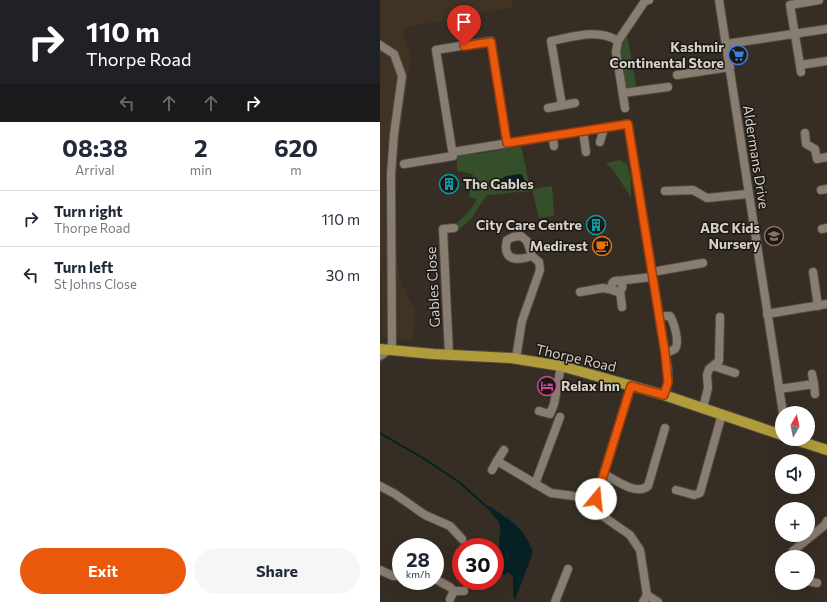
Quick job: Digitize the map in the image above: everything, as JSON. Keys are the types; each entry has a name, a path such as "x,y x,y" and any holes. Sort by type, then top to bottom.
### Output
{"main road":[{"name":"Thorpe Road","path":"387,350 516,358 561,366 664,395 775,433"},
{"path":"815,446 827,450"}],"street":[{"path":"625,108 616,52 618,41 646,0"},
{"name":"Aldermans Drive","path":"719,0 782,406"},
{"path":"819,0 790,5 800,68 827,61"},
{"path":"726,44 827,29"},
{"path":"564,105 551,41 603,34 618,41"},
{"path":"404,164 453,156 436,50 491,42 507,143"},
{"path":"380,45 394,54 402,76 394,134 391,174 387,350 380,356"},
{"path":"677,75 730,68"},
{"path":"623,94 668,87"},
{"path":"548,108 575,103"},
{"path":"452,152 507,143 552,140 583,131 628,124 665,353 668,382 664,395"},
{"path":"583,131 586,152"},
{"path":"805,133 806,144 815,150 817,159 827,158"},
{"path":"665,191 693,190 707,198 748,194"},
{"name":"Gables Close","path":"450,354 443,229 454,228"},
{"path":"516,358 522,321 540,270 539,262 532,256"},
{"path":"580,292 617,287 627,279 633,280 703,263"},
{"path":"813,272 818,306"},
{"path":"767,314 827,304"},
{"path":"659,316 670,316 675,329 676,347 674,350 665,353"},
{"path":"703,408 708,388 707,375 709,369 719,361 720,317"},
{"path":"539,411 550,414 554,404 561,366"},
{"path":"713,366 735,373"},
{"path":"812,374 815,394"},
{"path":"779,389 814,384"},
{"path":"631,386 596,499 604,517 630,535 640,550 645,598 658,602"},
{"path":"676,490 694,495 700,493 722,414"},
{"path":"535,484 560,417"},
{"path":"604,474 619,483 637,490 644,489 648,486 665,428"},
{"path":"492,470 504,450"},
{"path":"497,461 551,493 596,499"},
{"path":"380,486 425,514 450,526 461,538"},
{"path":"794,550 825,525 827,521"},
{"path":"555,602 568,569"},
{"path":"380,570 392,576"},
{"path":"444,584 454,591 464,591"},
{"path":"450,599 454,591"}],"shaded area":[{"path":"380,0 512,0 513,7 402,28 411,59 399,144 395,213 396,254 400,280 415,310 413,340 383,337 380,253"}],"green space":[{"path":"624,34 628,39 637,90 624,92 617,52"},
{"path":"521,146 531,191 487,195 470,220 455,233 455,225 471,209 477,199 469,197 473,174 457,171 457,154 478,154"},
{"path":"620,160 627,164 631,178 631,197 613,170 606,163"},
{"path":"552,186 554,216 539,218 532,189"}],"water":[{"path":"520,174 525,181 523,187 512,190 501,186 501,179 506,176"},
{"path":"489,506 516,525 525,536 533,552 515,600 513,595 513,576 508,572 504,575 504,538 500,538 499,522 487,508"}],"waterway":[{"path":"380,433 423,458 459,482 487,507"}],"place":[{"name":"Kashmir Continental Store","path":"738,55"},
{"name":"The Gables","path":"449,184"},
{"name":"City Care Centre","path":"596,225"},
{"name":"ABC Kids Nursery","path":"774,236"},
{"name":"Medirest","path":"602,246"},
{"name":"Relax Inn","path":"547,386"}],"route":[{"path":"464,46 491,42 507,143 628,124 668,370 668,382 664,395 631,386 596,499"}]}
